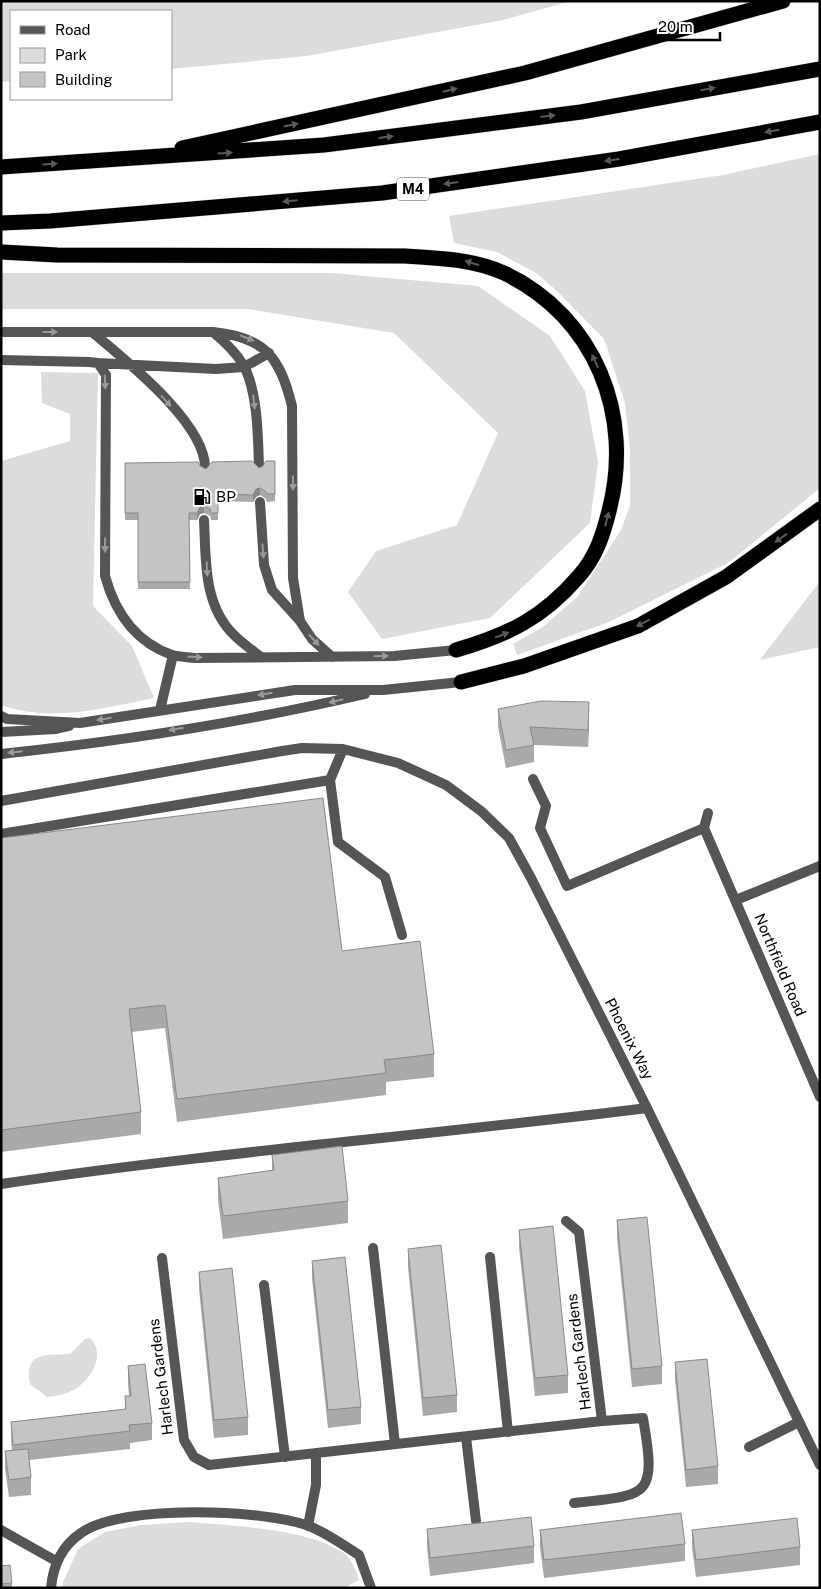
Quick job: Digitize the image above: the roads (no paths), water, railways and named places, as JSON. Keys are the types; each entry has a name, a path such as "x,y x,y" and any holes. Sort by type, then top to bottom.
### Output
{"highway":[{"path":"124,160 393,104 525,73 783,1"},
{"path":"1,167 324,145 581,112 820,68"},
{"name":"M4","path":"1,223 50,221 382,194 619,159 820,122"},
{"path":"1,252 56,255 404,256 452,259 504,273 538,294 570,322 594,357 608,392 617,431 618,465 612,498 601,543 580,575 547,608 513,631 456,650"},
{"path":"461,682 524,666 638,626 726,577 820,509"}],"street":[{"path":"1,332 213,332 236,334 255,341 269,353 287,385 292,406 293,578 300,621"},
{"path":"92,332 150,382 193,431 205,459 205,469"},
{"path":"213,332 232,348 244,367 252,388 260,468"},
{"path":"1,360 216,369 244,367 269,353"},
{"path":"98,363 106,375 105,576 112,600 123,619 146,641 173,655 195,658 394,656 456,650"},
{"path":"260,502 264,565 272,590 300,621 312,639 332,657"},
{"path":"204,520 207,582 216,609 233,634 261,657"},
{"path":"160,710 173,655"},
{"path":"1,732 56,729 80,723 295,690 383,690 461,682"},
{"path":"1,754 62,748 300,710 383,690"},
{"path":"1,716 7,719 80,723"},
{"name":"Phoenix Way","path":"1,801 302,748 343,749 398,763 446,785 481,811 509,838 531,878 647,1108 820,1465"},
{"path":"343,749 330,780 338,842 385,877 402,935"},
{"path":"533,779 546,806 540,828 567,886 704,828 708,813"},
{"path":"1,834 330,780"},
{"name":"Northfield Road","path":"704,828 820,1097"},
{"name":"Northfield Road","path":"736,900 820,866"},
{"path":"1,1184 251,1151 493,1127 647,1108"},
{"name":"Harlech Gardens","path":"162,1258 184,1440 194,1457 209,1465 602,1422 580,1232 566,1221"},
{"path":"373,1248 395,1444"},
{"path":"490,1258 508,1432"},
{"path":"264,1285 285,1457"},
{"path":"574,1503 622,1498 635,1494 645,1487 650,1470 643,1418 602,1422"},
{"path":"749,1447 799,1422"},
{"path":"466,1437 476,1521"},
{"path":"308,1526 316,1485 316,1453"},
{"path":"51,1588 56,1561 66,1545 82,1532 121,1517 168,1512 227,1513 308,1526 359,1555 371,1588"},
{"path":"1,1530 56,1561"}],"place":[{"name":"BP","path":"202,497"}]}
